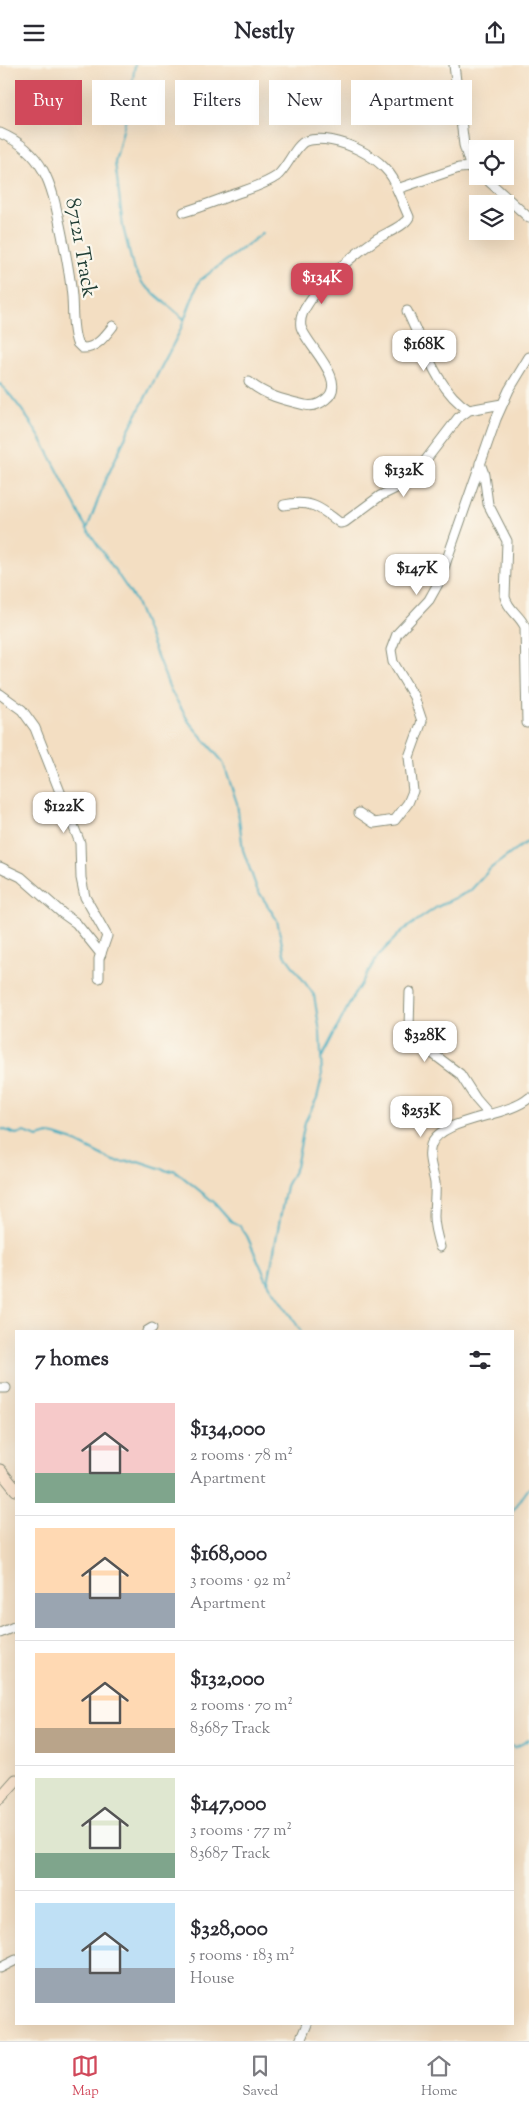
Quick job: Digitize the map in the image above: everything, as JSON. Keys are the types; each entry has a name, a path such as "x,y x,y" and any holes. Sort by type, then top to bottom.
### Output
{"street":[{"path":"454,65 464,145 469,162"},
{"name":"87121 Track","path":"0,133 28,150 49,180 69,269 77,343 82,348 91,347 105,337 114,325"},
{"path":"184,211 266,183 282,171 300,145 307,141 338,142 355,147 389,173 396,182 397,189 408,209 410,217 407,221 387,232 358,254 317,292 301,315 302,328 330,374 333,385 331,395 320,403 308,406 261,392 249,382"},
{"path":"397,189 459,167 469,168"},
{"path":"492,185 529,218"},
{"path":"407,311 439,379 454,400 469,410"},
{"path":"359,813 374,823 389,822 402,811 413,791 409,759 422,721 414,697 393,662 391,645 397,634 429,600 439,581 502,403 529,357"},
{"path":"284,505 296,502 307,503 323,509 340,523 345,522 380,495 402,485 415,474 458,418 469,410 502,403"},
{"path":"480,463 488,504 507,541 507,604 523,622 525,627 528,723"},
{"path":"0,694 22,710 31,721 80,843 82,889 107,936 101,954 99,978"},
{"path":"0,867 22,877 76,923 101,954"},
{"path":"410,992 409,1028 412,1038 460,1074 476,1099 490,1115"},
{"path":"440,1247 435,1228 435,1193 430,1161 431,1145 438,1134 449,1128 515,1107 529,1099"},
{"path":"0,1470 15,1489"},
{"path":"0,1633 15,1626"},
{"path":"0,1798 15,1781"},
{"path":"0,1968 15,1960"},
{"path":"300,2041 307,2025"}],"waterway":[{"path":"135,65 128,110 115,162 123,227 133,267 143,284 184,319"},
{"path":"263,233 199,281 180,331 129,429 104,484 87,529 135,600 170,689 189,722 223,762 237,803 243,850 257,889 277,920 284,954 314,995 320,1032 322,1077 317,1098 305,1122 296,1167 286,1186 268,1283"},
{"path":"0,384 27,417 49,453 87,529"},
{"path":"322,1057 353,997 378,956 402,931 437,907 470,891 491,868 529,840"},
{"path":"2,1129 16,1134 24,1132 38,1137 48,1134 55,1135 74,1141 113,1161 138,1161 168,1171 174,1170 215,1203 231,1221 240,1226 247,1236 268,1283 300,1330"},
{"path":"514,1509 529,1488"},
{"path":"514,1748 529,1740"}]}
